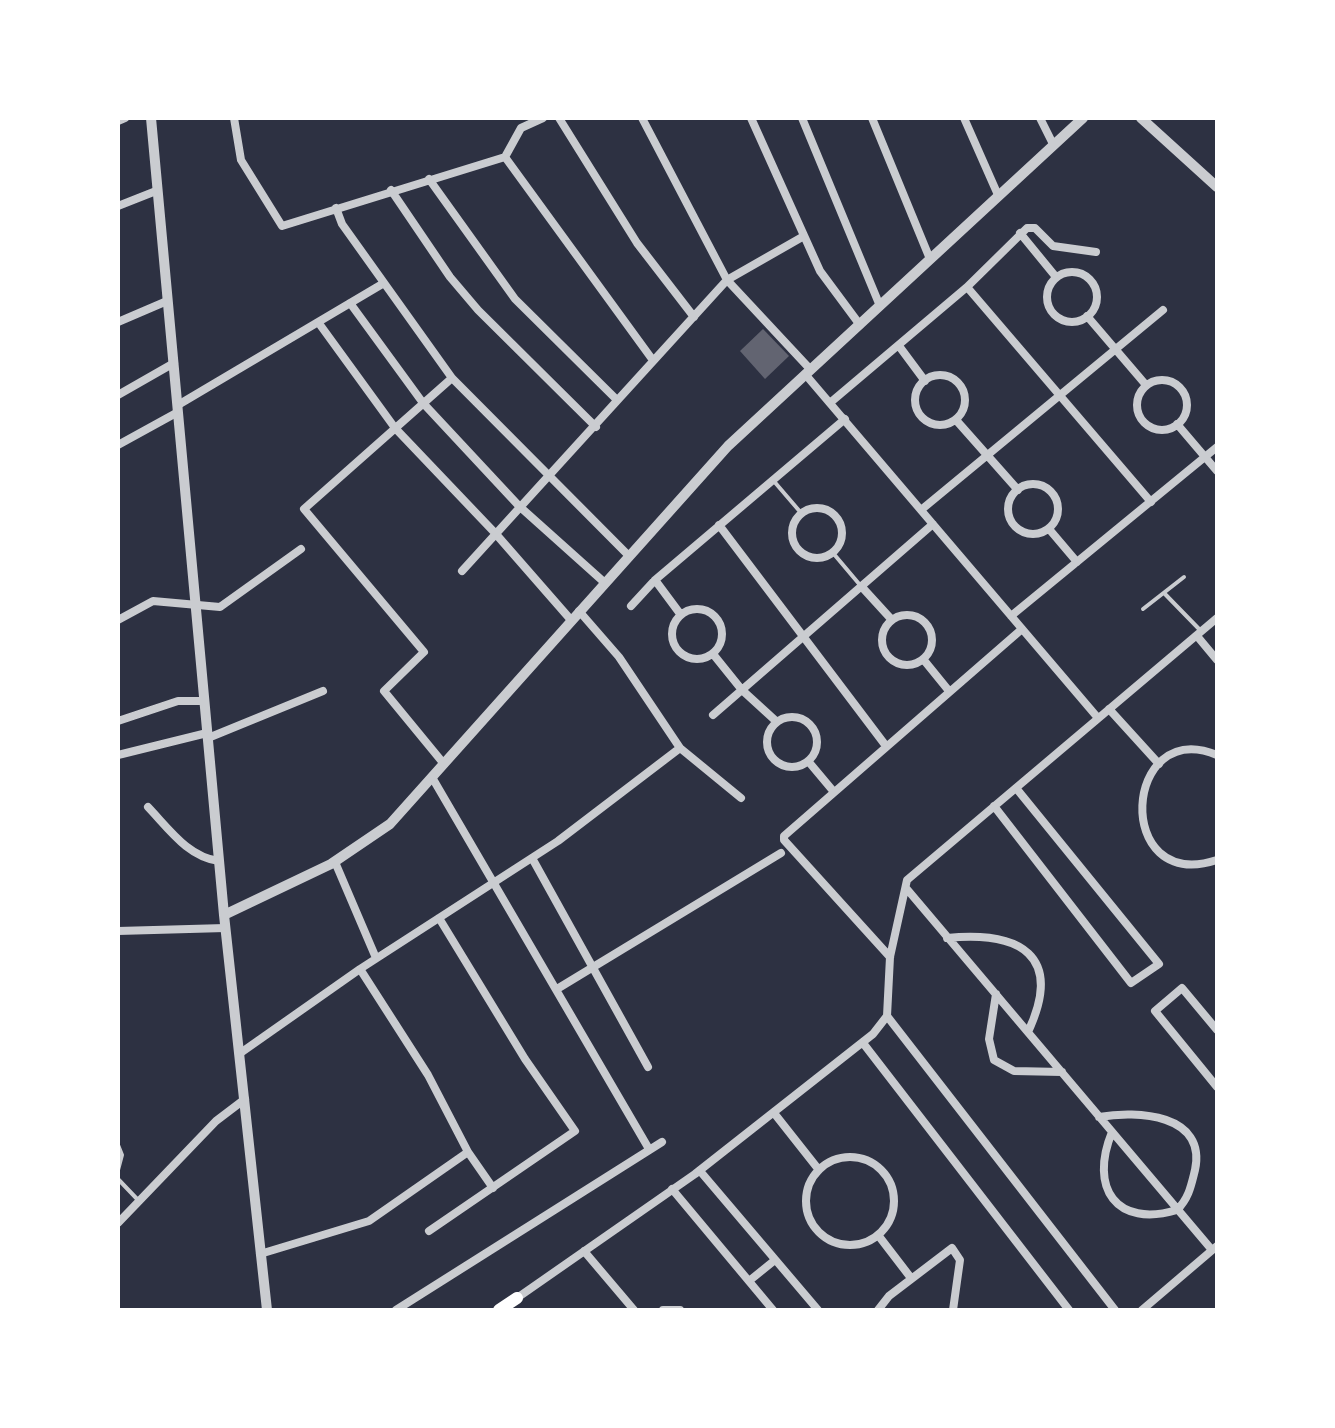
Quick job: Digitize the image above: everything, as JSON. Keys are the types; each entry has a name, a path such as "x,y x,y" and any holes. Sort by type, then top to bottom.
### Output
{"main road":[{"path":"499,1310 515,1304"}],"street":[{"path":"118,121 125,118"},
{"path":"234,118 241,160 282,226 505,157 521,128 543,118"},
{"path":"559,118 637,243 694,317"},
{"path":"642,118 727,280 1098,718"},
{"path":"751,118 820,271 860,325"},
{"path":"802,118 880,306"},
{"path":"872,118 930,259"},
{"path":"964,118 998,195"},
{"path":"1040,118 1053,144"},
{"path":"1141,118 1217,187"},
{"path":"154,119 156,191 225,928 267,1310"},
{"path":"224,915 335,862 390,824 728,446 1078,120"},
{"path":"505,157 652,359"},
{"path":"429,179 515,299 616,399"},
{"path":"391,190 450,277 478,310 596,427"},
{"path":"118,206 156,191"},
{"path":"336,208 342,224 452,378 629,556"},
{"path":"831,402 967,287 1027,228 1035,228 1053,246 1096,252"},
{"path":"1020,233 1056,277"},
{"path":"462,571 546,474 596,427 616,399 727,280 804,236"},
{"path":"1079,273 1092,281 1096,303 1087,316 1071,322 1063,320 1050,309 1048,292 1056,277 1079,273"},
{"path":"118,445 384,283"},
{"path":"967,287 1151,502"},
{"path":"118,322 167,301"},
{"path":"350,303 423,403 519,506 605,583"},
{"path":"921,510 1163,310"},
{"path":"1087,316 1146,385"},
{"path":"318,322 395,428 575,616 619,657 680,748 741,798"},
{"path":"899,346 925,381"},
{"path":"118,395 174,363"},
{"path":"941,375 957,381 965,396 956,420 941,425 921,416 915,401 925,381 941,375"},
{"path":"444,764 384,691 424,652 304,509 452,378"},
{"path":"1168,381 1181,389 1186,411 1177,424 1161,430 1145,423 1137,408 1137,400 1146,385 1168,381"},
{"path":"631,606 655,580 845,419"},
{"path":"956,420 1018,490"},
{"path":"1177,424 1217,471"},
{"path":"1011,616 1217,447"},
{"path":"1040,485 1053,494 1058,508 1049,529 1041,533 1024,532 1012,521 1009,504 1018,490 1040,485"},
{"path":"818,508 834,514 842,529 839,546 833,553 811,557 798,549 793,526 802,514 818,508"},
{"path":"713,715 933,524"},
{"path":"719,525 886,746"},
{"path":"1049,529 1077,562"},
{"path":"118,620 153,601 220,607 301,549"},
{"path":"655,580 681,615"},
{"path":"861,586 892,620"},
{"path":"696,609 716,619 721,641 713,654 696,659 681,653 673,638 673,629 681,615 696,609"},
{"path":"914,616 927,624 932,639 923,659 915,663 898,663 885,652 883,635 892,620 914,616"},
{"path":"515,1304 584,1251 700,1171 863,1043 887,1016 890,957 907,880 1217,619"},
{"path":"890,957 784,840 788,832 1022,629"},
{"path":"1199,634 1217,660"},
{"path":"713,654 742,690 777,722"},
{"path":"923,659 949,691"},
{"path":"118,755 208,736 323,691"},
{"path":"118,721 178,701 204,701"},
{"path":"1109,709 1159,764"},
{"path":"799,718 812,726 816,748 808,761 792,767 776,760 768,745 768,737 777,722 799,718"},
{"path":"239,1054 376,958 532,858 680,748"},
{"path":"1217,755 1184,752 1159,764 1147,779 1140,798 1140,817 1147,836 1159,851 1176,861 1195,864 1217,860"},
{"path":"808,761 834,792"},
{"path":"433,779 649,1149"},
{"path":"994,806 1131,983 1159,964 1016,788"},
{"path":"148,807 191,852 201,859 219,861"},
{"path":"557,989 781,853"},
{"path":"532,858 648,1067"},
{"path":"335,862 376,958"},
{"path":"906,888 1177,1210 1214,1248 1142,1310"},
{"path":"429,1231 575,1131 525,1059 439,918"},
{"path":"118,931 225,928"},
{"path":"947,938 1000,938 1019,944 1031,954 1043,979 1040,1005 1028,1032"},
{"path":"360,969 428,1075 468,1152 493,1188"},
{"path":"1217,1030 1182,988 1155,1011 1217,1087"},
{"path":"996,994 989,1039 994,1060 1014,1071 1062,1072"},
{"path":"887,1016 1115,1310"},
{"path":"863,1043 1069,1310"},
{"path":"118,1223 216,1121 245,1099"},
{"path":"774,1113 819,1170"},
{"path":"1099,1117 1150,1114 1178,1124 1185,1132 1197,1160 1190,1190 1177,1210 1140,1216 1126,1211 1114,1200 1106,1175 1112,1132"},
{"path":"396,1310 662,1142"},
{"path":"260,1254 369,1221 468,1152"},
{"path":"844,1157 872,1162 883,1171 891,1183 893,1211 878,1235 851,1245 823,1236 813,1224 807,1196 819,1170 844,1157"},
{"path":"700,1171 818,1310"},
{"path":"672,1189 773,1310"},
{"path":"878,1235 911,1278"},
{"path":"878,1310 911,1278 952,1248 960,1260 953,1310"},
{"path":"584,1251 634,1310"},
{"path":"749,1281 775,1260"},
{"path":"663,1310 680,1310"}],"lane":[{"path":"772,479 802,514"},
{"path":"833,553 861,586"},
{"path":"1143,609 1184,577"},
{"path":"1164,593 1199,634"},
{"path":"118,1145 122,1155 118,1170"},
{"path":"118,1179 138,1200"}],"building":[{"path":"763,329 789,356 765,379 740,351"}]}
